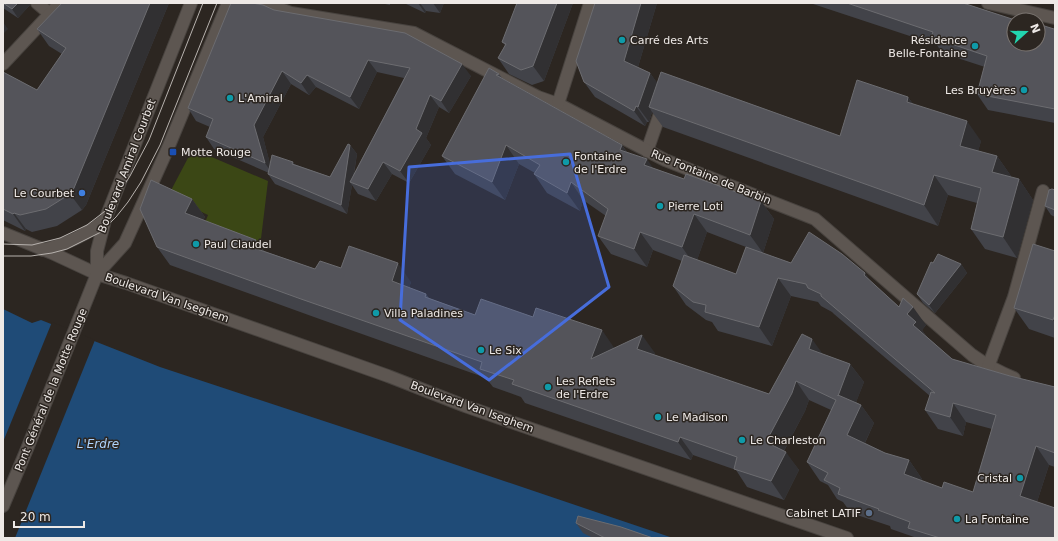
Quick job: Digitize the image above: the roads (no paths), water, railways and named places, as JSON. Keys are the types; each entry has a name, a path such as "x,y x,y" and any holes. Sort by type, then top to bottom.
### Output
{"street":[{"path":"37,3 50,14"},
{"path":"3,64 60,3"},
{"name":"Boulevard Amiral Courbet","path":"97,274 97,251 105,220 191,3"},
{"path":"97,274 125,243 168,148 228,3"},
{"name":"Rue Fontaine de Barbin","path":"265,3 291,13 414,33 538,97 558,104 664,160 815,219 988,366 1001,374 1023,381"},
{"path":"558,104 590,3"},
{"path":"988,3 1022,12 1055,18"},
{"path":"647,151 665,98"},
{"path":"988,366 1051,191"},
{"path":"43,250 76,239 86,234 105,220"},
{"name":"Boulevard Van Iseghem","path":"3,233 97,274 381,374 465,406 847,538"},
{"name":"Pont Général de la Motte Rouge","path":"3,506 97,274"}],"water":[{"name":"L'Erdre","path":"3,309 32,323 41,320 160,367 673,538 3,538"}],"tram line":[{"path":"3,244 32,245 60,238 87,225 109,208 130,176 149,140 203,3"},
{"path":"3,256 31,256 67,249 101,232 116,217 141,182 160,145 217,3"}],"place":[{"name":"Carré des Arts","path":"622,40"},
{"name":"Résidence Belle-Fontaine","path":"975,46"},
{"name":"Les Bruyères","path":"1024,90"},
{"name":"L'Amiral","path":"230,98"},
{"name":"Motte Rouge","path":"173,152"},
{"name":"Fontaine de l'Erdre","path":"566,162"},
{"name":"Le Courbet","path":"82,193"},
{"name":"Pierre Loti","path":"660,206"},
{"name":"Paul Claudel","path":"196,244"},
{"name":"Villa Paladines","path":"376,313"},
{"name":"Le Six","path":"481,350"},
{"name":"Les Reflets de l'Erdre","path":"548,387"},
{"name":"Le Madison","path":"658,417"},
{"name":"Le Charleston","path":"742,440"},
{"name":"Cristal","path":"1020,478"},
{"name":"Cabinet LATIF","path":"869,513"},
{"name":"La Fontaine","path":"957,519"}]}
